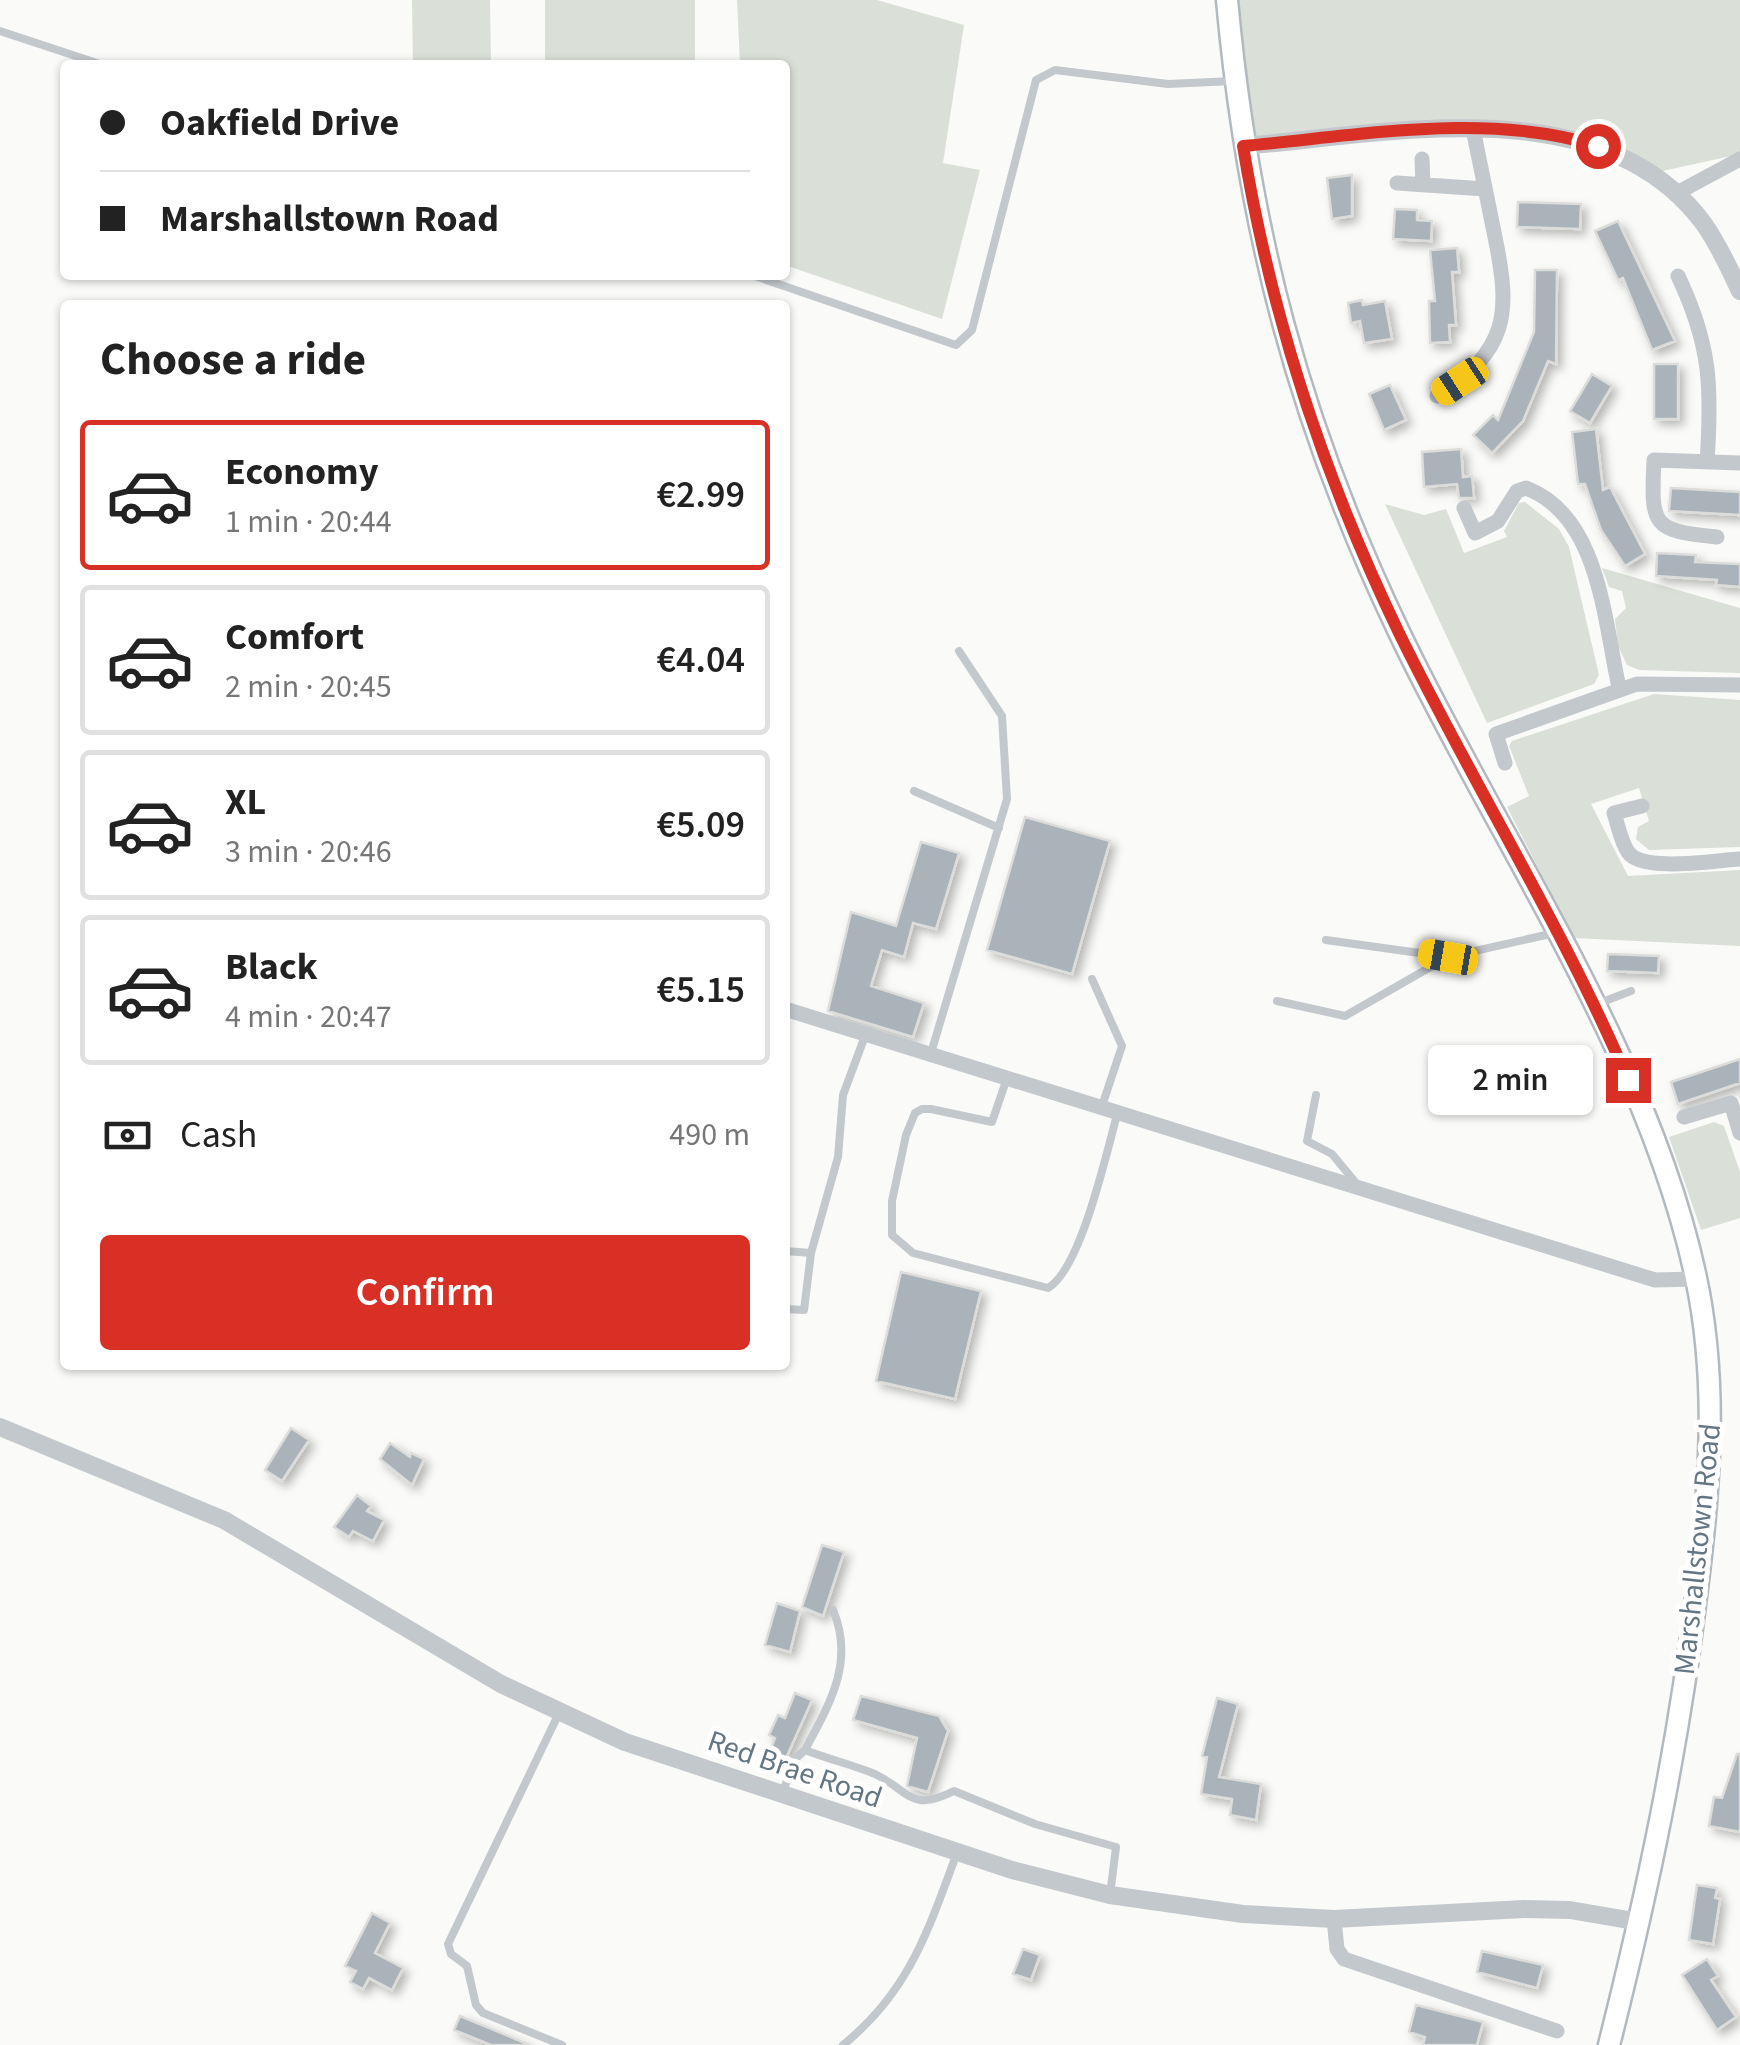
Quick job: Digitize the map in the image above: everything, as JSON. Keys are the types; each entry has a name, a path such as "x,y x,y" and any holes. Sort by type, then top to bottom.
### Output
{"main road":[{"name":"Marshallstown Road","path":"1227,0 1234,81 1254,214 1300,394 1341,503 1401,637 1593,1006 1657,1148 1696,1279 1711,1410 1706,1504 1672,1766 1640,1922 1609,2045"}],"street":[{"path":"1243,146 1473,129 1528,131 1598,146 1675,194 1701,221 1738,277"},
{"path":"1437,396 1478,366 1503,320 1504,287 1473,129"},
{"path":"1422,159 1423,184"},
{"path":"1675,194 1740,159"},
{"path":"1397,183 1485,188"},
{"path":"1678,276 1707,350 1711,376 1707,462"},
{"path":"1717,537 1664,528 1653,511 1654,460 1740,463"},
{"path":"1464,508 1475,533 1498,521 1517,492 1526,488 1570,522 1590,564 1619,688"},
{"path":"1505,763 1496,734 1619,688 1654,682 1740,686"},
{"path":"1642,806 1614,814 1628,852 1636,860 1656,864 1740,859"},
{"path":"790,1012 1655,1280 1696,1279"},
{"path":"1684,1118 1730,1104 1740,1133"},
{"name":"Red Brae Road","path":"0,1427 240,1528 502,1684 624,1742 958,1853 1110,1894 1194,1909 1334,1919 1570,1910 1640,1922"},
{"path":"1334,1919 1337,1949 1344,1959 1557,2032"}],"lane":[{"path":"0,30 88,60"},
{"path":"767,280 956,345 972,330 1036,80 1055,70 1168,84 1234,81"},
{"path":"930,1057 1008,799 1002,716 959,650"},
{"path":"914,791 998,828"},
{"path":"1277,1001 1346,1016 1448,957 1555,933"},
{"path":"1326,940 1448,957"},
{"path":"1092,979 1122,1046 1100,1110"},
{"path":"1593,1006 1631,991"},
{"path":"790,1310 804,1310 811,1253 838,1156 843,1095 865,1036"},
{"path":"1006,1081 992,1122 932,1109 914,1113 910,1120 889,1218 892,1235 913,1253 1048,1288 1055,1284 1072,1255 1118,1115"},
{"path":"1316,1094 1307,1141 1332,1154 1362,1190"},
{"path":"790,1251 811,1253"},
{"path":"783,1793 793,1761 806,1750 840,1677 845,1636 833,1610"},
{"path":"559,1713 448,1944 451,1954 468,1966 472,1994 483,2013 562,2045"},
{"path":"806,1750 878,1776 902,1795 927,1803 954,1791 1035,1824 1116,1846 1110,1894"},
{"path":"843,2045 886,2004 915,1963 958,1853"}],"shaded area":[{"path":"412,0 490,0 491,60 413,60"},
{"path":"545,0 695,0 695,60 545,60"},
{"path":"737,0 877,0 964,25 943,163 980,170 942,319 790,267 790,60 740,60"},
{"path":"1229,0 1740,0 1740,154 1649,174 1569,137 1384,135 1243,146"},
{"path":"1525,502 1559,529 1569,547 1599,675 1594,684 1487,723 1385,504 1424,515 1446,509 1464,553 1507,537 1504,531 1519,503"},
{"path":"1602,568 1740,608 1740,673 1639,670 1627,665 1618,646 1615,619 1626,608 1622,591 1609,587"},
{"path":"1654,694 1740,700 1740,847 1649,850 1636,839 1638,827 1649,821 1639,788 1591,804 1628,876 1740,870 1740,946 1574,938 1507,807 1529,796 1509,746 1512,741"},
{"path":"1714,1122 1724,1126 1740,1172 1740,1218 1701,1230 1669,1137"}],"building":[{"path":"1352,175 1352,216 1332,219 1327,178"},
{"path":"1518,202 1581,204 1580,229 1517,227"},
{"path":"1395,209 1417,210 1417,220 1432,221 1431,241 1393,239"},
{"path":"1618,221 1675,341 1652,350 1623,278 1618,280 1595,231"},
{"path":"1457,248 1459,272 1452,272 1456,325 1449,325 1450,342 1430,343 1429,301 1435,301 1430,250"},
{"path":"1535,270 1557,270 1556,364 1548,361 1523,421 1492,453 1473,435 1493,415 1498,420 1534,332"},
{"path":"1362,300 1363,305 1385,301 1392,339 1364,343 1360,321 1351,323 1348,303"},
{"path":"1654,364 1678,364 1678,419 1654,419"},
{"path":"1592,374 1612,386 1590,423 1570,411"},
{"path":"1390,385 1406,420 1384,430 1369,394"},
{"path":"1596,429 1603,490 1610,487 1645,554 1625,566 1601,530 1585,484 1578,484 1572,432"},
{"path":"1461,449 1463,477 1472,476 1474,498 1459,498 1457,484 1424,487 1422,452"},
{"path":"1671,488 1740,492 1740,515 1669,511"},
{"path":"1657,553 1696,555 1695,562 1740,564 1740,587 1716,585 1717,580 1656,576"},
{"path":"1025,817 1110,841 1072,974 987,950"},
{"path":"921,842 959,853 936,929 913,923 904,957 882,950 871,986 924,1003 913,1037 828,1011 851,912 896,926"},
{"path":"1608,954 1659,956 1658,973 1607,971"},
{"path":"1740,1059 1740,1083 1678,1104 1671,1082"},
{"path":"901,1272 981,1291 955,1399 876,1381"},
{"path":"291,1428 309,1440 282,1481 265,1470"},
{"path":"390,1443 410,1457 411,1453 424,1459 412,1485 380,1459"},
{"path":"357,1495 371,1506 367,1511 384,1520 373,1541 353,1531 349,1537 334,1527"},
{"path":"822,1545 844,1552 823,1616 802,1607"},
{"path":"777,1603 800,1611 790,1652 765,1645"},
{"path":"795,1693 812,1700 786,1758 770,1751 775,1738 769,1735 778,1715 785,1718"},
{"path":"861,1696 939,1716 948,1731 928,1792 907,1786 917,1738 853,1720"},
{"path":"1217,1698 1238,1704 1219,1777 1261,1784 1256,1820 1230,1815 1232,1799 1201,1794 1207,1757 1202,1756"},
{"path":"1737,1754 1740,1832 1709,1826 1714,1797 1722,1798"},
{"path":"1697,1885 1717,1888 1715,1898 1720,1899 1713,1944 1689,1940"},
{"path":"372,1913 390,1923 375,1953 403,1968 392,1990 369,1978 363,1989 350,1982 356,1971 345,1966"},
{"path":"1023,1949 1040,1955 1031,1980 1013,1974"},
{"path":"1482,1951 1543,1965 1537,1988 1477,1972"},
{"path":"1707,1959 1718,1976 1711,1980 1736,2017 1717,2030 1682,1975"},
{"path":"1416,2005 1483,2022 1477,2045 1423,2045 1425,2037 1409,2032"},
{"path":"460,2016 530,2045 491,2045 454,2030"}],"route":[{"path":"1598,146 1528,131 1473,129 1243,146 1254,214 1300,394 1341,503 1401,637 1628,1080"}]}
